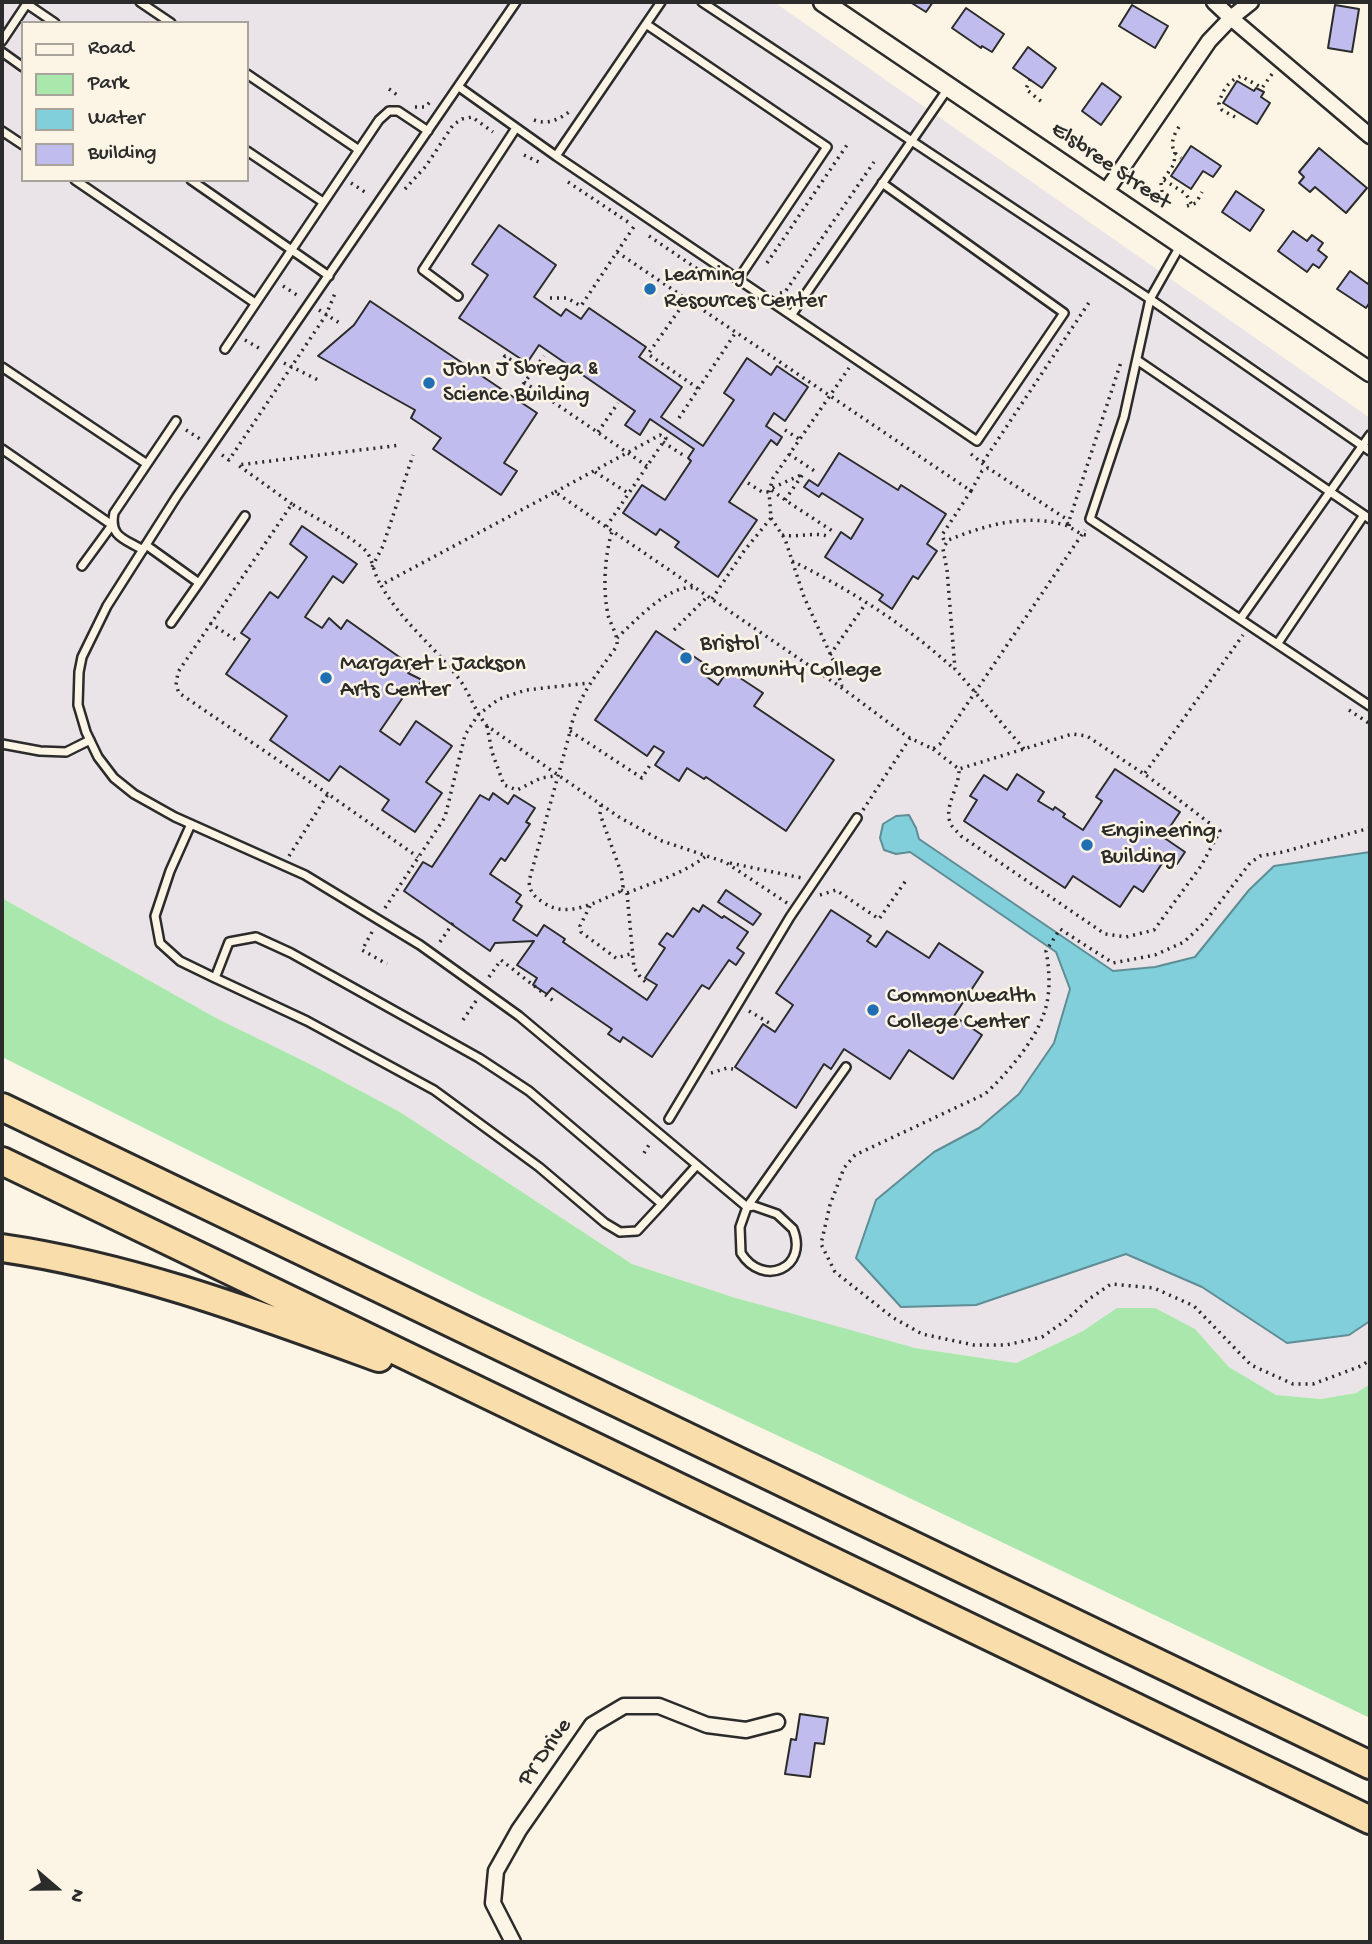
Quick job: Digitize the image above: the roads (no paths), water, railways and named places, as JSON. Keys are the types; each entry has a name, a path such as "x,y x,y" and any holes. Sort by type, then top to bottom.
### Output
{"highway":[{"path":"2,1107 1370,1765"},
{"path":"2,1161 1370,1820"},
{"path":"2,1248 118,1270 198,1294 383,1360 561,1430"}],"street":[{"name":"Elsbree Street","path":"823,2 1370,372"},
{"path":"1214,2 1370,136"},
{"path":"1105,192 1193,63 1231,18 1251,2"},
{"name":"Pr Drive","path":"513,1942 493,1903 496,1871 519,1830 592,1725 624,1706 659,1706 707,1725 746,1730 777,1722"}],"lane":[{"path":"140,2 168,21"},
{"path":"516,2 144,547 103,614 82,657 78,705 90,740 106,768 124,787 152,806 305,874 379,919 478,985 519,1016 747,1207 754,1206 777,1214 793,1229 797,1249 794,1257 783,1269 765,1271 756,1268 741,1253 740,1227 747,1207 846,1068"},
{"path":"556,156 661,2"},
{"path":"702,2 1150,299 1370,451"},
{"path":"2,41 27,3 52,21"},
{"path":"646,24 827,148 739,278"},
{"path":"2,52 21,65"},
{"path":"248,75 359,150"},
{"path":"459,87 556,156 977,441 1064,313 882,183"},
{"path":"792,314 949,87"},
{"path":"225,349 379,120 389,111 398,111 428,131"},
{"path":"458,296 423,270 516,128"},
{"path":"2,131 21,144"},
{"path":"248,152 323,202"},
{"path":"78,182 256,303"},
{"path":"194,182 329,276"},
{"path":"1181,244 1150,299 1124,417 1090,519 1370,706"},
{"path":"1137,360 1367,517 1278,643"},
{"path":"2,367 147,464"},
{"path":"176,421 114,513 112,525 114,532 144,547 199,583"},
{"path":"1241,618 1370,435"},
{"path":"2,449 112,525"},
{"path":"171,623 245,516"},
{"path":"82,566 112,525"},
{"path":"2,744 40,751 66,752 90,740"},
{"path":"669,1119 796,909 857,818"},
{"path":"191,824 170,871 155,916 160,943 180,961 307,1021 434,1090 539,1167 605,1223 620,1232 637,1231 659,1202 697,1165"},
{"path":"215,978 229,943 257,937 291,953 480,1058 519,1085 659,1202"}],"water":[{"path":"909,815 919,839 1113,971 1155,967 1195,957 1249,890 1274,866 1370,852 1370,1321 1349,1335 1287,1343 1202,1287 1126,1254 976,1305 901,1307 856,1258 876,1200 934,1152 979,1128 1019,1094 1054,1043 1070,989 1056,952 910,852 896,854 884,850 880,838 883,824 896,816"}],"place":[{"name":"Learning Resources Center","path":"650,289"},
{"name":"John J Sbrega & Science Building","path":"429,383"},
{"name":"Bristol Community College","path":"686,658"},
{"name":"Margaret L Jackson Arts Center","path":"326,678"},
{"name":"Engineering Building","path":"1087,845"},
{"name":"Commonwealth College Center","path":"873,1010"}]}
